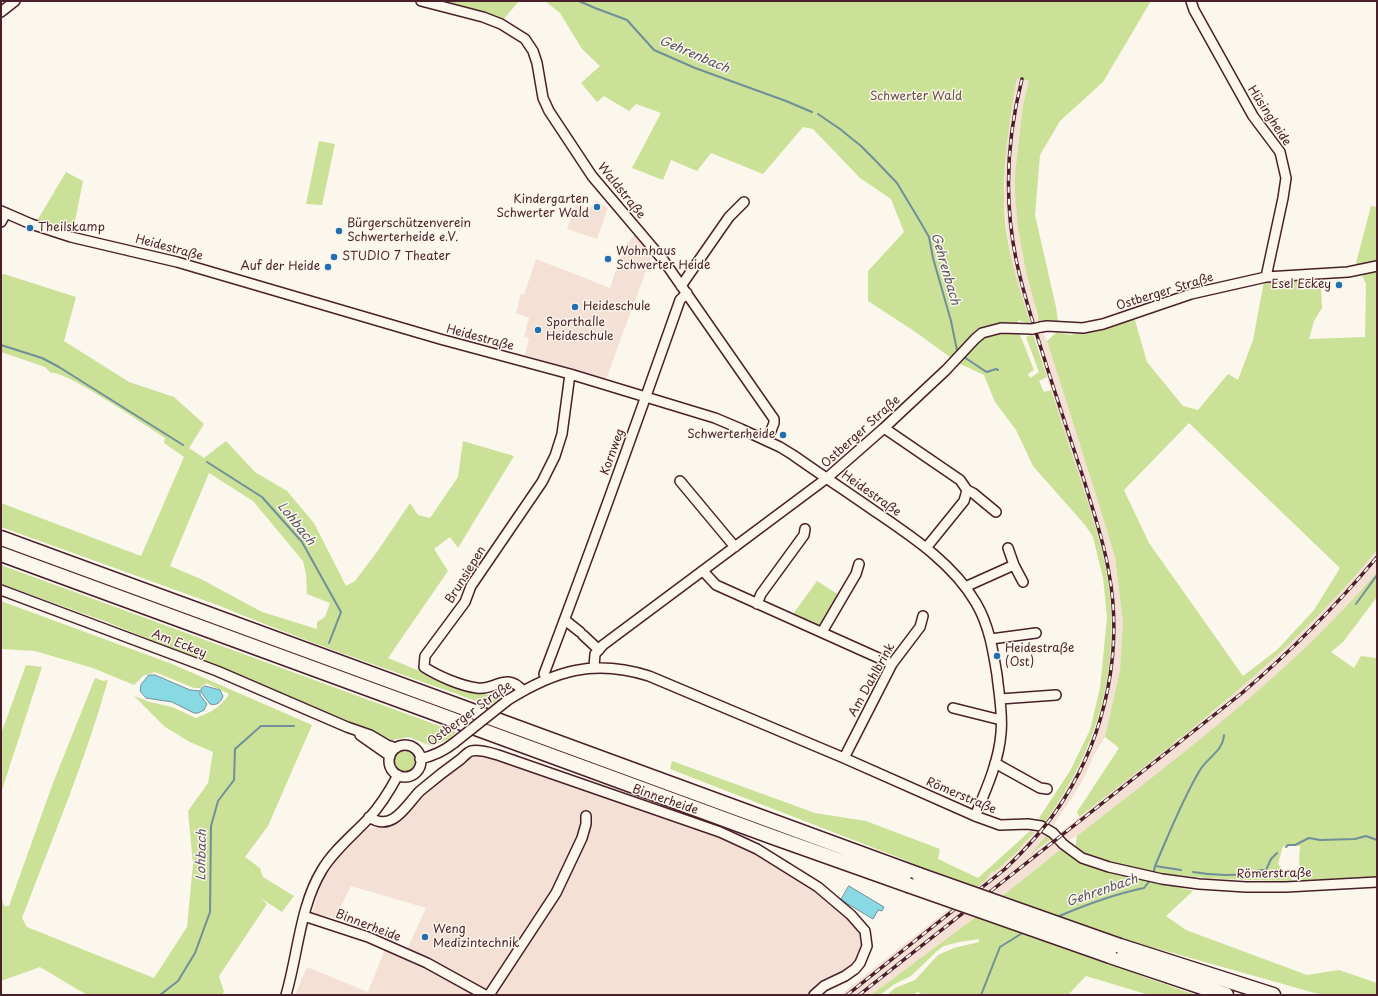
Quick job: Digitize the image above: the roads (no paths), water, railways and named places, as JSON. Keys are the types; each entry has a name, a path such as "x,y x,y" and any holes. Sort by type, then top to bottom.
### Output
{"highway":[{"path":"1,538 919,874 1120,946 1273,995"},
{"path":"1,554 774,838 1110,956 1226,995"}],"street":[{"path":"1,12 15,1"},
{"name":"Waldstraße","path":"421,1 483,17 501,24 525,39 533,51 537,63 543,98 549,111 592,176 664,261 774,419 774,423 767,441"},
{"name":"Hüsingheide","path":"1191,1 1194,10 1253,116 1280,152 1286,178 1266,276"},
{"name":"Kornweg","path":"544,674 565,620 684,290 729,217 744,202"},
{"path":"1,222 4,212"},
{"name":"Heidestraße","path":"4,212 31,224 71,237 177,262 440,339 570,374 715,418 767,441 794,455 926,548 937,557 965,587 976,603 991,639 1000,699 1001,732 995,763 987,788 975,816"},
{"name":"Ostberger Straße","path":"599,650 827,478 884,428 946,370 982,333 1001,328 1036,328 1047,326 1083,328 1103,324 1191,294 1266,276 1348,272 1377,266"},
{"name":"Brunsiepen","path":"523,691 513,683 503,681 481,688 468,686 434,674 424,667 425,656 465,602 471,586 546,475 555,456 562,434 570,374"},
{"path":"884,428 960,480 966,490 973,493 996,512"},
{"path":"680,481 735,547"},
{"path":"926,548 964,501 966,490"},
{"path":"757,604 761,594 804,536 805,529"},
{"path":"1008,548 1014,565 1023,582"},
{"path":"822,632 856,574 859,564"},
{"path":"965,587 1014,565"},
{"path":"703,571 716,585 892,664"},
{"name":"Am Eckey","path":"1,590 217,672 370,735 396,748"},
{"name":"Am Dahlbrink","path":"844,758 892,664 920,627 923,616"},
{"path":"565,620 599,650 594,660 594,667"},
{"path":"991,639 1036,633"},
{"name":"Ostberger Straße","path":"420,759 441,752 508,700 543,680 568,672 594,667"},
{"name":"Römerstraße","path":"594,667 627,670 649,676 844,758 975,816 1000,825 1028,824 1041,826 1053,833 1063,844 1082,858 1109,867 1162,879 1199,884 1246,887 1286,887 1377,882"},
{"path":"1000,699 1056,695"},
{"path":"953,708 1001,720"},
{"name":"Am Eckey","path":"347,726 390,756"},
{"path":"401,746 411,747 419,754 420,765 414,774 409,777 398,776 389,765 390,756 396,748 401,746"},
{"name":"Binnerheide","path":"369,817 377,822 387,822 396,818 420,792 445,771 471,751 483,751 720,832 757,849 818,887 851,915 865,931 867,946 860,963 855,969 845,976 824,986 815,995"},
{"path":"995,763 1040,788 1047,789"},
{"path":"286,995 304,916 312,889 323,868 369,817 398,776"},
{"name":"Binnerheide","path":"304,916 368,937 427,964 485,994 556,893 582,838 586,824 586,816"}],"water":[{"path":"149,675 155,675 190,690 200,691 200,695 207,704 204,710 194,713 172,702 146,698 140,691 141,685"},
{"path":"205,686 220,690 223,696 218,703 210,704 201,692 201,689"},
{"path":"849,886 884,907 882,911 878,910 873,919 841,900"}],"waterway":[{"name":"Gehrenbach","path":"579,1 627,20 654,50 695,68 812,112"},
{"name":"Gehrenbach","path":"818,114 861,146 897,183 921,223 929,237 957,350"},
{"name":"Lohbach","path":"1,345 42,358 59,367 183,445"},
{"path":"964,357 987,372 996,369 998,370"},
{"name":"Lohbach","path":"207,462 262,497 302,542 341,612 329,643"},
{"path":"1356,604 1377,575"},
{"name":"Lohbach","path":"160,995 178,981 195,953 210,912 211,826 218,801 234,780 235,749 261,726 294,726"},
{"name":"Gehrenbach","path":"1153,875 1155,866 1187,793 1203,765 1218,750 1223,741 1224,735"},
{"path":"1286,847 1288,845 1295,845 1309,838 1320,840 1355,839 1366,836 1377,840"},
{"path":"1193,872 1231,875 1266,870 1271,859 1277,853"},
{"path":"1155,866 1181,870"},
{"name":"Gehrenbach","path":"1057,917 1100,900 1144,888 1151,879"},
{"name":"Gehrenbach","path":"981,995 1000,947 1024,932"}],"railway":[{"path":"847,995 1005,869 1037,836 1058,809 1079,773 1091,747 1108,690 1114,632 1113,602 1107,561 1084,480 1026,298 1012,237 1009,192 1010,146 1022,79"},
{"path":"859,995 1242,693 1312,628 1346,593 1377,557"}],"place":[{"name":"Kindergarten Schwerter Wald","path":"597,207"},
{"name":"Theilskamp","path":"30,228"},
{"name":"Bürgerschützenverein Schwerterheide e.V.","path":"339,231"},
{"name":"STUDIO 7 Theater","path":"334,257"},
{"name":"Wohnhaus Schwerter Heide","path":"608,259"},
{"name":"Auf der Heide","path":"328,267"},
{"name":"Esel Eckey","path":"1339,285"},
{"name":"Heideschule","path":"575,307"},
{"name":"Sporthalle Heideschule","path":"538,330"},
{"name":"Schwerterheide","path":"783,435"},
{"name":"Heidestraße (Ost)","path":"997,656"},
{"name":"Weng Medizintechnik","path":"425,937"}],"park label":[{"name":"Schwerter Wald","path":"916,97"}]}
